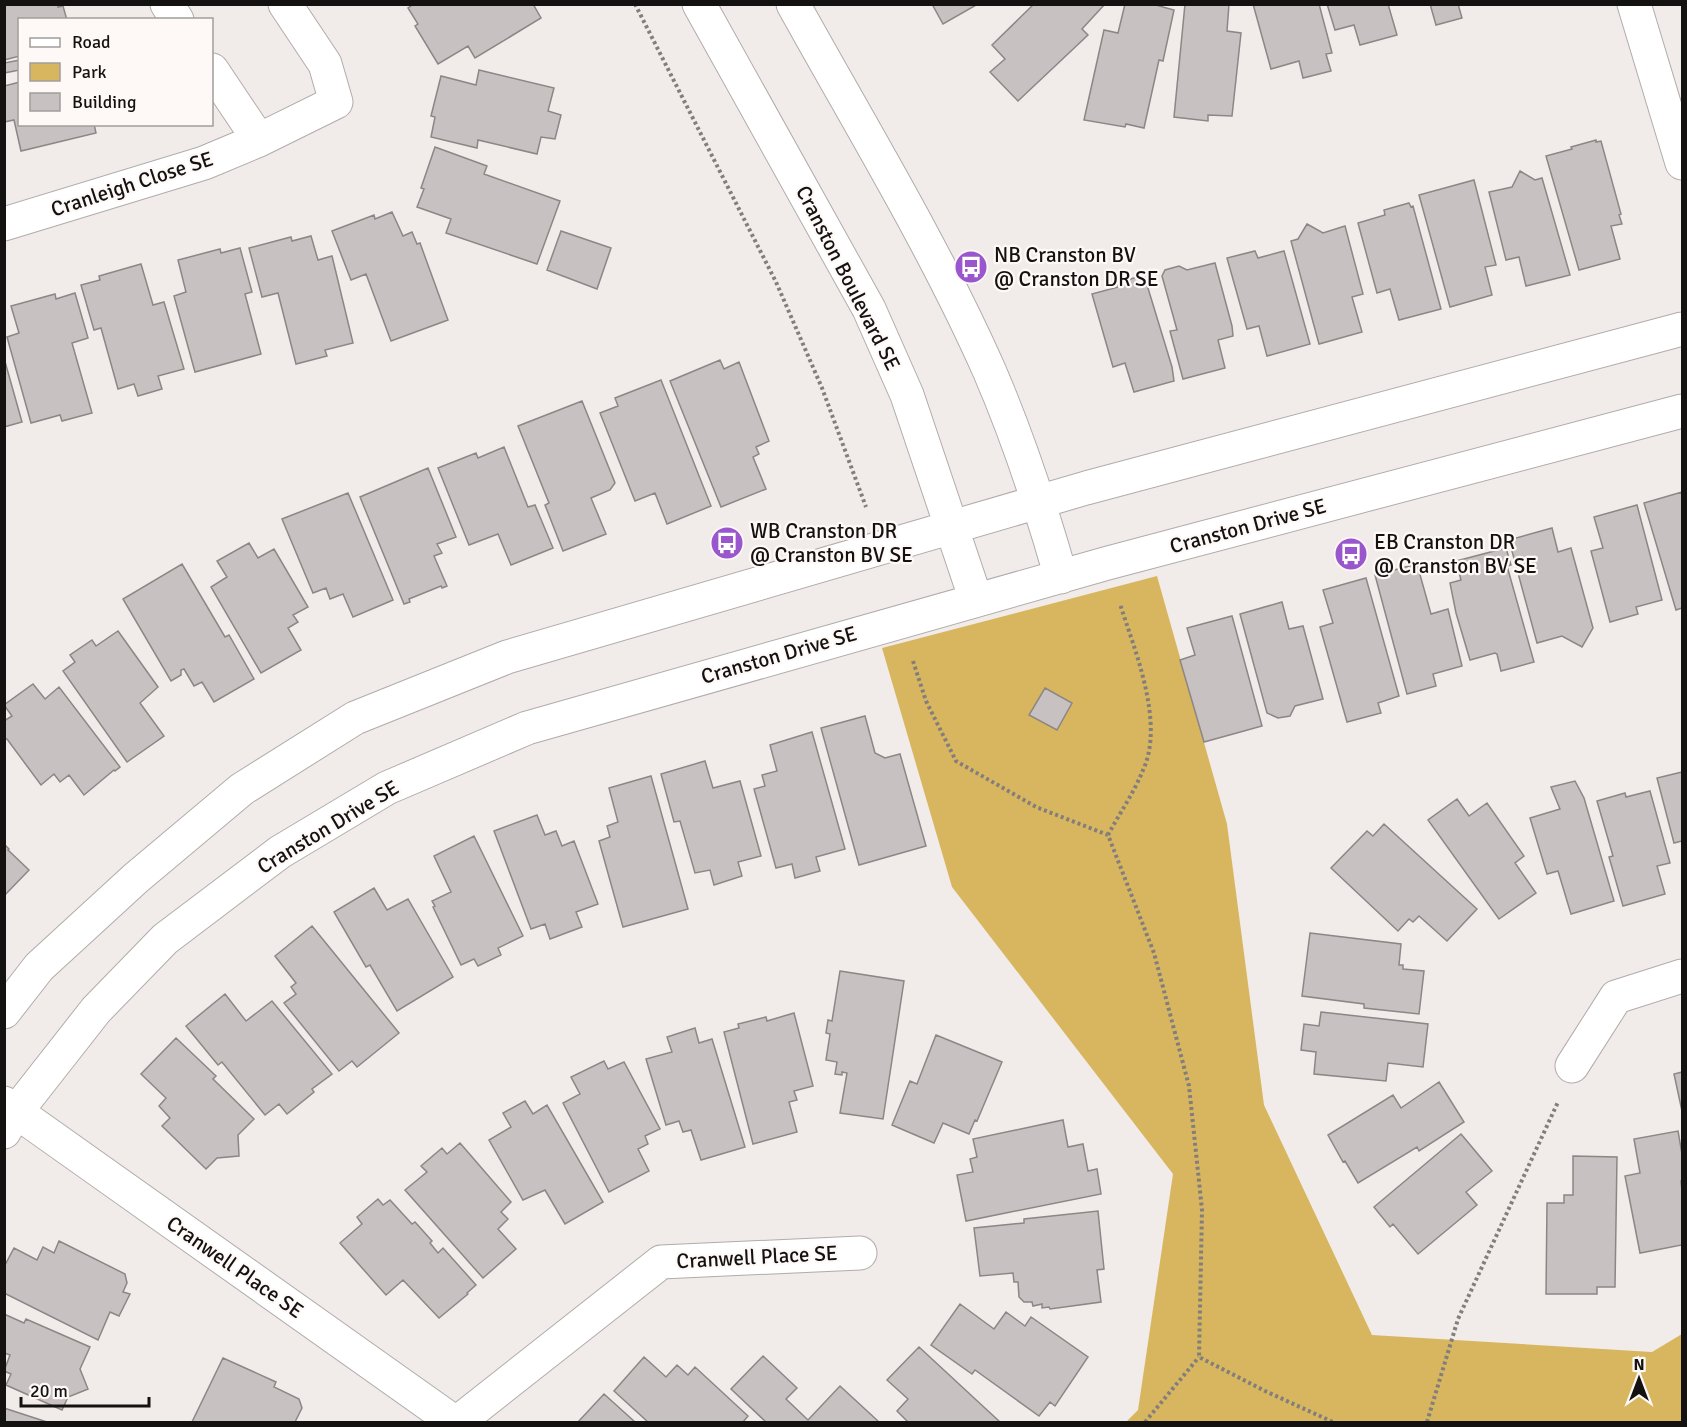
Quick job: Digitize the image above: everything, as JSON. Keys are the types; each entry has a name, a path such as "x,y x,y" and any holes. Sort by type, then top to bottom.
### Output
{"street":[{"path":"167,4 176,18"},
{"name":"Cranleigh Close SE","path":"4,224 204,163 259,140 336,102 325,64 285,4"},
{"name":"Cranston Boulevard SE","path":"699,4 869,309 907,395 976,600"},
{"path":"793,4 943,274 989,372 1040,502 1061,577"},
{"path":"1635,4 1683,163"},
{"path":"213,71 259,140"},
{"path":"4,1012 39,968 145,870 242,789 355,718 507,657 1086,488 1683,329"},
{"name":"Cranston Drive SE","path":"8,1116 96,1010 165,939 280,852 387,788 527,728 976,600 1683,411"},
{"path":"1572,1066 1616,997 1683,976"},
{"name":"Cranwell Place SE","path":"8,1116 456,1422 660,1262 860,1253"}],"path":[{"path":"635,4 776,282 822,388 866,507"},
{"path":"1108,835 1144,769 1152,732 1144,681 1120,604"},
{"path":"914,661 926,701 956,761 1036,807 1108,835 1154,953 1189,1086 1202,1210 1200,1358 1145,1422"},
{"path":"1427,1422 1458,1319 1551,1119 1572,1066"},
{"path":"1200,1358 1334,1422"}],"green space":[{"path":"1157,576 1227,824 1264,1105 1372,1335 1652,1352 1682,1334 1682,1422 1126,1422 1138,1410 1173,1174 952,887 882,648"}],"building":[{"path":"4,4 58,4 58,7 63,6 66,18 18,18 18,56 4,60"},
{"path":"414,4 533,4 541,18 475,58 468,46 438,64 415,26 418,24 408,8"},
{"path":"932,4 978,4 943,24"},
{"path":"1034,4 1105,4 1082,29 1088,35 1018,101 990,72 1005,59 992,45"},
{"path":"1125,4 1152,4 1174,10 1163,61 1159,60 1144,128 1084,120 1104,30 1118,33"},
{"path":"1185,4 1229,4 1227,31 1241,33 1232,116 1208,115 1208,121 1174,117"},
{"path":"1253,4 1319,4 1332,53 1326,54 1331,71 1303,78 1299,61 1271,69"},
{"path":"1327,4 1388,4 1397,35 1360,45 1354,25 1335,30"},
{"path":"1430,4 1458,4 1462,18 1436,25"},
{"path":"18,60 18,70 4,73 4,63"},
{"path":"479,70 554,88 548,111 561,115 555,139 541,137 537,154 478,140 477,148 431,137 435,117 431,116 441,76 476,85"},
{"path":"18,82 18,126 94,126 96,133 21,151 14,120 4,122 4,86"},
{"path":"1596,140 1596,142 1601,141 1621,214 1619,215 1622,224 1611,226 1620,259 1579,270 1546,156"},
{"path":"435,147 487,166 484,174 560,201 537,264 446,233 451,219 417,207"},
{"path":"1520,171 1535,180 1542,178 1570,275 1526,286 1519,257 1506,260 1489,192 1512,187"},
{"path":"1474,180 1496,265 1485,267 1492,295 1450,307 1419,195"},
{"path":"1409,203 1411,207 1413,206 1441,309 1399,320 1390,289 1377,293 1358,223 1385,215 1384,210"},
{"path":"392,212 403,236 412,232 417,244 420,243 448,320 391,341 366,274 351,280 332,231 374,215 375,219"},
{"path":"1307,224 1323,233 1345,226 1363,294 1352,297 1362,332 1319,344 1291,241 1298,239"},
{"path":"561,231 611,248 597,289 547,270"},
{"path":"311,236 318,260 332,256 353,343 325,350 327,356 296,364 278,293 262,297 249,248 291,237 292,241"},
{"path":"240,248 252,292 245,294 261,354 195,372 174,296 186,292 178,260 220,249 221,253"},
{"path":"1255,251 1258,258 1284,251 1310,344 1267,356 1259,326 1247,329 1227,258"},
{"path":"1215,263 1233,336 1218,340 1225,368 1183,379 1170,331 1177,330 1162,276 1165,270 1179,266 1187,270"},
{"path":"141,264 153,305 164,302 184,369 158,376 162,389 138,396 134,384 118,389 101,328 94,330 81,285 100,280 99,276"},
{"path":"1144,275 1172,367 1174,381 1134,392 1125,363 1113,367 1092,294 1118,287 1117,283"},
{"path":"75,293 88,338 72,343 92,413 62,421 60,415 31,423 7,337 19,333 11,306 55,294 56,299"},
{"path":"4,358 22,422 4,427"},
{"path":"720,360 724,369 739,362 769,441 756,447 759,454 753,457 766,489 721,507 670,381"},
{"path":"661,380 711,506 667,524 655,493 635,501 600,413 618,406 615,398"},
{"path":"582,401 615,483 610,490 591,498 606,534 563,551 545,505 549,503 518,426"},
{"path":"504,447 528,507 535,505 553,548 511,565 498,534 469,545 438,468 476,453 478,458"},
{"path":"428,468 456,537 437,544 442,553 434,556 447,586 442,588 441,586 409,599 410,602 404,604 360,497"},
{"path":"1682,492 1682,608 1676,610 1644,503"},
{"path":"348,493 393,600 353,617 343,594 330,599 326,588 313,593 282,519"},
{"path":"1637,505 1662,600 1636,607 1638,614 1610,622 1591,551 1603,548 1594,517"},
{"path":"1552,528 1558,552 1571,548 1593,628 1582,647 1562,636 1537,643 1509,540"},
{"path":"249,543 258,558 274,549 308,607 293,615 298,622 288,628 301,650 261,673 211,587 227,577 217,561"},
{"path":"1506,548 1511,565 1507,566 1534,662 1501,671 1495,653 1470,660 1450,583 1461,580 1456,561"},
{"path":"182,564 225,637 229,635 254,679 214,702 202,682 194,686 184,669 181,670 181,675 171,681 123,599"},
{"path":"1417,564 1431,614 1448,609 1462,666 1433,674 1436,686 1407,694 1375,575"},
{"path":"1366,578 1399,696 1378,703 1381,713 1347,722 1320,627 1333,623 1323,590"},
{"path":"1282,602 1289,629 1303,626 1323,699 1295,706 1290,716 1278,718 1267,713 1240,614"},
{"path":"1232,616 1262,726 1204,742 1180,660 1195,655 1187,628"},
{"path":"118,631 158,687 140,703 164,736 127,762 63,671 75,662 70,655 92,640 96,646"},
{"path":"33,684 45,699 59,687 120,767 84,795 69,775 60,782 54,774 41,785 7,739 4,739 4,721 12,716 4,705"},
{"path":"1045,688 1072,703 1057,730 1029,715"},
{"path":"865,716 875,753 885,758 900,754 926,846 859,865 821,728"},
{"path":"812,732 845,849 816,857 820,871 795,878 792,864 776,868 754,789 765,786 762,775 777,771 770,745"},
{"path":"705,761 713,788 740,781 761,856 738,862 742,876 714,885 710,870 695,873 680,821 674,822 661,774"},
{"path":"1682,772 1682,841 1674,843 1657,778"},
{"path":"651,776 688,909 623,927 599,841 610,837 607,826 618,822 609,788"},
{"path":"1575,781 1584,798 1614,901 1571,914 1558,871 1547,874 1530,818 1560,809 1551,787"},
{"path":"1650,791 1670,863 1657,866 1665,894 1623,906 1609,857 1613,856 1597,801 1625,793 1626,797"},
{"path":"1457,799 1469,816 1487,803 1524,856 1515,863 1536,893 1499,919 1428,820"},
{"path":"537,815 545,835 556,831 562,846 574,841 598,904 576,912 582,927 550,939 545,924 531,929 494,831"},
{"path":"1384,824 1477,909 1447,941 1419,916 1413,922 1409,919 1398,931 1331,868 1367,831 1373,836"},
{"path":"474,836 523,936 498,948 501,955 478,966 474,959 461,965 432,901 451,892 434,856"},
{"path":"4,844 29,870 4,896"},
{"path":"374,888 387,910 408,899 453,977 397,1011 370,965 366,967 334,912"},
{"path":"312,926 399,1033 357,1067 352,1061 339,1071 284,1003 296,994 291,987 296,983 275,956"},
{"path":"1310,933 1401,944 1399,965 1403,965 1403,969 1424,971 1419,1014 1364,1008 1364,1004 1302,996"},
{"path":"840,971 904,981 883,1119 840,1113 847,1073 835,1074 837,1062 826,1060 830,1034 826,1033 828,1020 832,1021"},
{"path":"225,994 246,1021 272,1001 332,1074 312,1089 314,1092 287,1114 279,1104 265,1115 222,1062 218,1065 186,1026"},
{"path":"1321,1012 1428,1024 1423,1067 1388,1063 1386,1081 1314,1074 1316,1052 1301,1050 1304,1024 1319,1026"},
{"path":"794,1013 813,1086 794,1091 797,1100 789,1102 797,1132 753,1144 724,1032 739,1028 738,1024 766,1017 767,1021"},
{"path":"695,1028 699,1043 712,1039 745,1147 701,1160 691,1130 683,1132 679,1121 666,1125 646,1059 672,1052 667,1037"},
{"path":"936,1035 1002,1062 977,1121 975,1120 969,1134 943,1123 934,1143 892,1125 910,1081 917,1084"},
{"path":"176,1038 216,1076 213,1079 254,1119 238,1135 239,1156 217,1158 206,1169 162,1126 170,1118 159,1106 166,1098 141,1074"},
{"path":"604,1061 608,1069 624,1062 660,1129 645,1136 648,1144 638,1149 649,1171 609,1192 563,1103 580,1094 571,1077"},
{"path":"1682,1072 1682,1111 1674,1074"},
{"path":"1439,1082 1464,1122 1419,1151 1417,1147 1358,1183 1328,1135 1393,1095 1401,1108"},
{"path":"525,1101 533,1114 547,1105 603,1202 565,1224 545,1190 523,1200 489,1140 511,1127 503,1113"},
{"path":"1063,1120 1068,1147 1083,1144 1088,1171 1097,1169 1101,1194 966,1221 957,1175 973,1172 970,1159 977,1157 973,1139"},
{"path":"1678,1131 1682,1154 1682,1245 1640,1253 1625,1176 1640,1173 1634,1139"},
{"path":"1461,1134 1492,1171 1466,1192 1477,1205 1418,1254 1393,1224 1390,1227 1374,1207"},
{"path":"460,1143 511,1202 501,1212 508,1219 498,1229 516,1249 483,1278 405,1190 427,1172 421,1166 442,1148 447,1154"},
{"path":"1573,1156 1617,1157 1615,1287 1597,1287 1597,1294 1546,1294 1547,1203 1564,1203 1564,1195 1573,1195"},
{"path":"378,1199 383,1205 390,1200 412,1224 415,1222 432,1241 430,1243 438,1253 443,1248 476,1285 439,1318 403,1280 386,1295 340,1243 362,1224 357,1217"},
{"path":"1098,1211 1104,1269 1097,1270 1101,1302 1050,1309 1049,1307 1042,1308 1042,1304 1033,1306 1032,1302 1024,1302 1019,1297 1018,1282 1014,1282 1013,1273 980,1276 974,1228 1024,1223 1024,1219"},
{"path":"59,1241 125,1274 127,1283 123,1292 130,1294 119,1316 110,1312 98,1340 4,1293 4,1267 14,1248 37,1260 43,1247 54,1253"},
{"path":"960,1304 994,1329 1006,1312 1025,1326 1031,1317 1088,1357 1055,1406 1050,1402 1039,1416 975,1370 972,1374 931,1345"},
{"path":"4,1314 24,1323 26,1319 90,1347 80,1369 88,1389 68,1397 62,1410 6,1385 11,1374 4,1371 10,1355 4,1353"},
{"path":"919,1347 1000,1422 905,1422 907,1421 897,1411 908,1399 887,1380"},
{"path":"763,1356 797,1388 786,1399 808,1420 840,1386 879,1422 766,1422 731,1389"},
{"path":"644,1357 666,1377 677,1365 688,1375 695,1367 748,1416 743,1422 648,1422 614,1391"},
{"path":"223,1358 276,1382 274,1387 299,1399 302,1408 295,1422 192,1422"},
{"path":"604,1394 635,1422 578,1422"},
{"path":"4,1408 47,1422 4,1422"}],"place":[{"name":"NB Cranston BV @ Cranston DR SE","path":"971,267"},
{"name":"WB Cranston DR @ Cranston BV SE","path":"727,543"},
{"name":"EB Cranston DR @ Cranston BV SE","path":"1351,554"}]}
